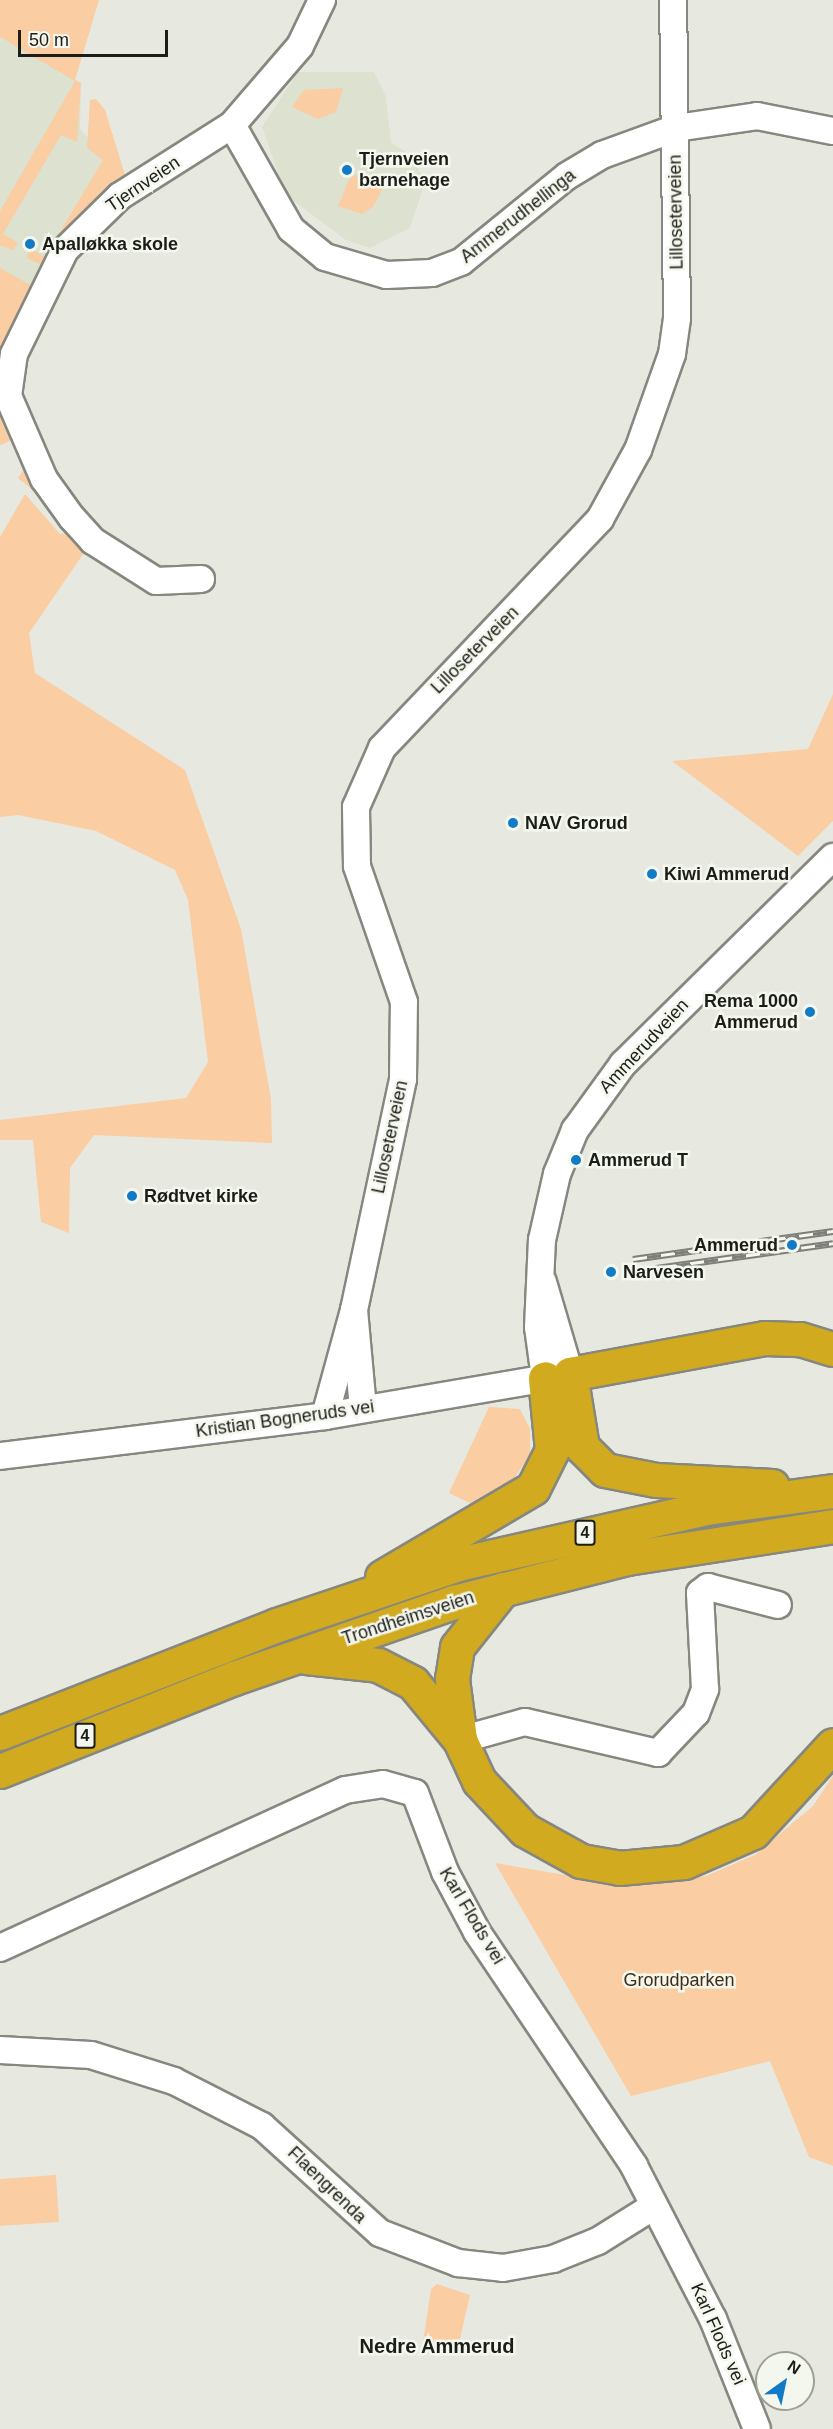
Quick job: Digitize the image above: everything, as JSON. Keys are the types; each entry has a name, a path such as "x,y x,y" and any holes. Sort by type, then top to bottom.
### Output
{"highway":[{"path":"557,1376 765,1338 800,1339 833,1349"},
{"path":"557,1376 582,1447 605,1470 656,1480 829,1491"},
{"path":"350,1599 533,1488 552,1450 557,1376"},
{"name":"Trondheimsveien","path":"0,1733 350,1599 565,1537 706,1508 829,1491"},
{"name":"Trondheimsveien","path":"0,1771 295,1656 505,1587 668,1550 833,1526"},
{"path":"460,1740 452,1680 457,1647 505,1587"},
{"path":"295,1656 391,1669 423,1693 460,1740 479,1781 525,1830 581,1861 618,1868 684,1862 753,1832 833,1745"}],"street":[{"name":"Tjernveien","path":"201,579 156,581 93,540 44,479 8,396 14,354 25,324 64,250 120,196 232,126 300,46 322,0"},
{"name":"Lilloseterveien","path":"325,1416 354,1310 403,1078 404,1002 357,866 356,807 361,786 382,748 411,715 600,519 621,487 655,406 677,318 673,0"},
{"name":"Ammerudhellinga","path":"232,126 291,230 325,257 386,275 432,273 461,262 574,172 602,155 676,128 757,116 833,131"},
{"name":"Ammerudveien","path":"557,1376 538,1327 550,1198 587,1109 645,1042 833,857"},
{"name":"Lilloseterveien","path":"354,1310 363,1408"},
{"name":"Kristian Bogneruds vei","path":"0,1456 325,1416 557,1376"},
{"path":"460,1740 525,1722 658,1753 696,1713 705,1689 700,1593 708,1587 778,1605"},
{"name":"Karl Flods vei","path":"0,1948 345,1790 383,1784 406,1788 420,1799 441,1864 481,1939 609,2121 713,2319 757,2429"},
{"name":"Flaengrenda","path":"0,2050 91,2055 174,2080 262,2126 380,2233 458,2263 503,2268 554,2259 598,2241 654,2206"}],"shaded area":[{"name":"Apalløkka skole","path":"0,37 81,83 80,129 126,178 44,266 32,288 16,326 7,443 0,445"},
{"name":"Tjernveien barnehage","path":"298,72 374,72 386,97 391,143 413,156 425,183 410,228 370,248 346,240 286,195 262,127"}],"green space":[{"path":"0,0 99,0 75,80 81,83 77,142 61,135 3,234 18,243 13,250 0,245 0,211 75,81 0,37"},
{"path":"343,88 336,112 318,119 292,107 304,90"},
{"path":"96,99 105,110 126,178 44,266 27,258 29,248 45,257 103,160 87,148 90,100"},
{"path":"362,172 386,182 373,207 362,214 338,206 350,178"},
{"path":"0,268 32,286 16,326 14,439 0,445"},
{"path":"26,466 45,500 18,478"},
{"path":"25,494 60,534 76,531 90,544 29,633 35,673 185,770 241,929 271,1099 272,1143 94,1135 70,1168 69,1233 41,1222 33,1140 0,1140 0,1120 186,1098 208,1062 188,900 175,870 96,831 18,815 0,817 0,537"},
{"path":"833,694 833,821 798,856 672,761 808,749"},
{"path":"489,1407 520,1409 530,1429 530,1456 512,1481 474,1505 449,1493"},
{"name":"Grorudparken","path":"833,1776 833,2166 809,2157 770,2061 631,2096 495,1863 630,1886 706,1876 755,1855 813,1806"},
{"path":"56,2175 59,2222 0,2226 0,2179"},
{"path":"437,2284 470,2295 457,2352 423,2342 431,2289"}],"railway":[{"path":"633,1259 833,1231"},
{"path":"635,1271 833,1243"}],"place":[{"name":"Tjernveien barnehage","path":"347,170"},
{"name":"Apalløkka skole","path":"30,244"},
{"name":"NAV Grorud","path":"513,823"},
{"name":"Kiwi Ammerud","path":"652,874"},
{"name":"Rema 1000 Ammerud","path":"810,1012"},
{"name":"Ammerud T","path":"576,1160"},
{"name":"Rødtvet kirke","path":"132,1196"},
{"name":"Ammerud","path":"792,1245"},
{"name":"Narvesen","path":"611,1272"}],"district":[{"name":"Nedre Ammerud","path":"437,2346"}]}
